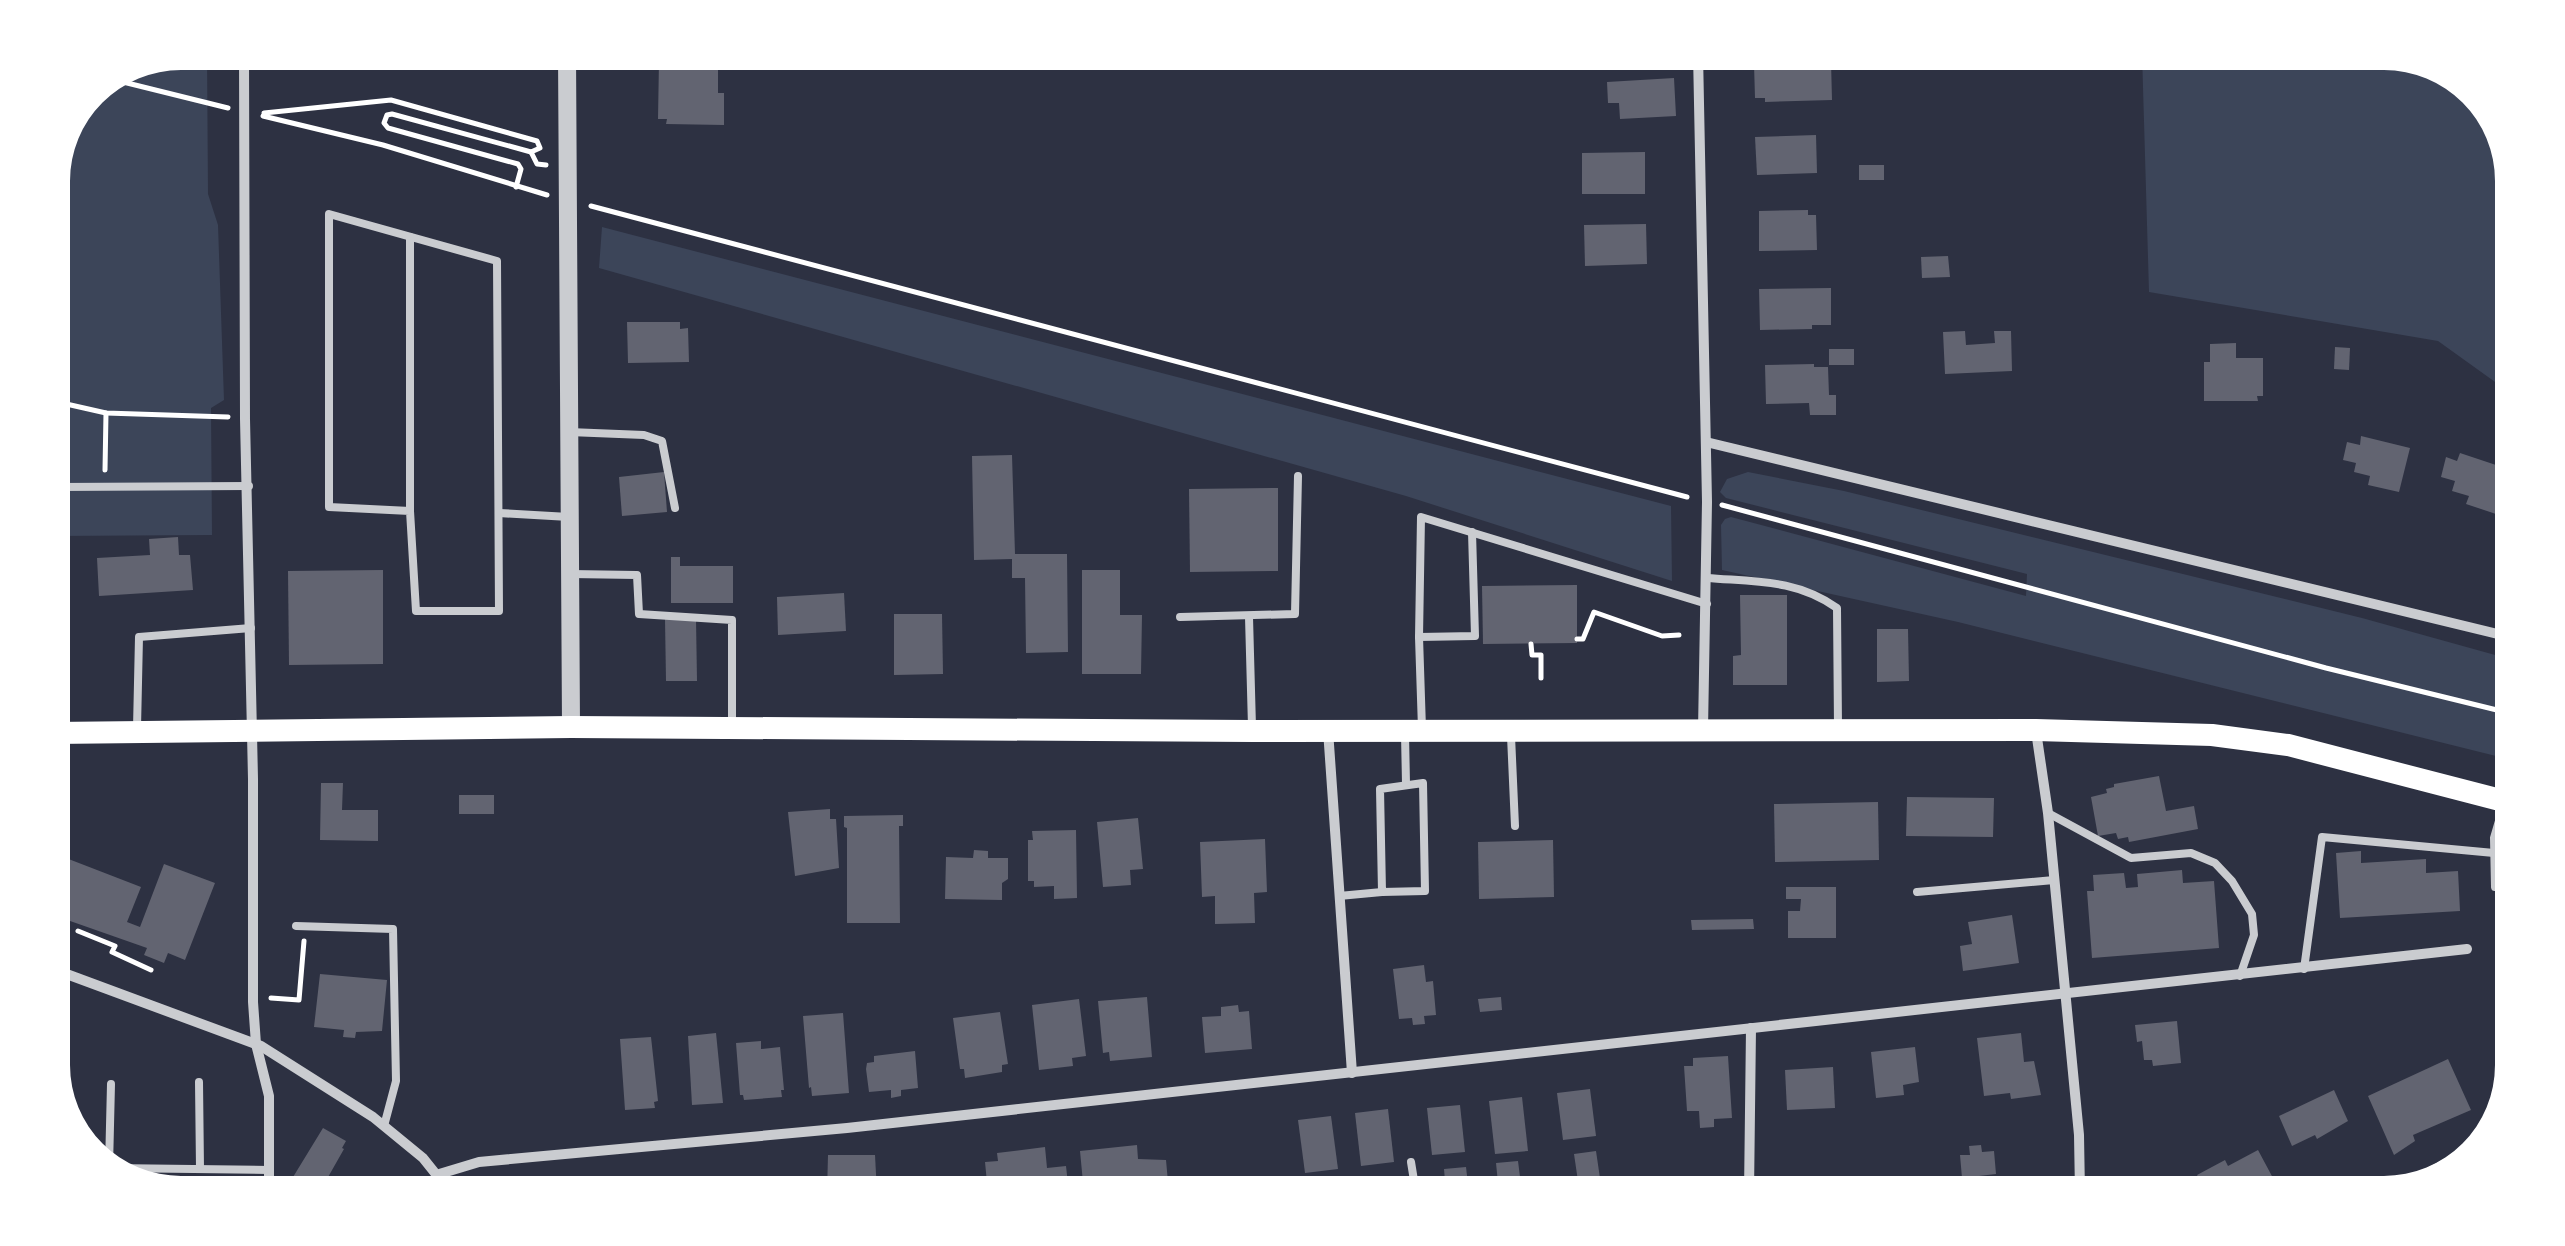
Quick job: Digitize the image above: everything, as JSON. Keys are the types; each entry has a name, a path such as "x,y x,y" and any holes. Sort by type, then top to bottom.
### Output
{"main road":[{"path":"70,734 571,726 1252,731 2036,730 2212,735 2288,745 2495,800"}],"street":[{"path":"244,70 245,419 256,1044 269,1096 269,1176"},
{"path":"568,70 571,726"},
{"path":"1698,70 1708,604 1703,731"},
{"path":"1706,442 2495,633"},
{"path":"1328,730 1352,1073"},
{"path":"2036,730 2048,813 2080,1176"},
{"path":"70,975 256,1044 312,1076 384,1126 423,1158 436,1175 479,1162 847,1128 2467,949"},
{"path":"1750,1176 1752,1028"}],"lane":[{"path":"410,237 410,511 416,611 500,611 497,261 328,214 329,507 410,511"},
{"path":"569,432 644,435 662,442 675,508"},
{"path":"1180,616 1294,614 1298,476"},
{"path":"70,487 248,486"},
{"path":"499,513 570,517"},
{"path":"1406,784 1419,638 1422,518 1708,604"},
{"path":"1419,638 1474,636 1472,532"},
{"path":"570,574 636,575 640,614 732,620 732,727"},
{"path":"1707,578 1813,591 1837,608 1838,731"},
{"path":"1248,617 1252,731"},
{"path":"137,733 140,637 250,628"},
{"path":"1511,731 1514,826"},
{"path":"1339,896 1425,891 1422,783 1380,789 1382,892"},
{"path":"2048,813 2131,858 2191,853 2215,863 2232,881 2252,914 2254,934 2240,976"},
{"path":"2495,834 2495,887"},
{"path":"2304,969 2322,837 2494,852"},
{"path":"1916,892 2054,880"},
{"path":"300,926 393,929 396,1081 384,1126"},
{"path":"199,1082 200,1169"},
{"path":"109,1150 110,1084"},
{"path":"1411,1162 1413,1176"},
{"path":"137,1168 269,1170"}],"path":[{"path":"129,83 228,108"},
{"path":"264,113 391,100 537,141 540,148 531,152 392,114 386,118 388,128 518,164 521,169 516,187"},
{"path":"247,112 383,145 529,190"},
{"path":"531,152 537,164"},
{"path":"638,218 1692,498"},
{"path":"70,404 106,412 245,419"},
{"path":"104,487 106,412"},
{"path":"1717,504 2326,668 2495,710"},
{"path":"1577,639 1583,638 1594,612 1662,636 1679,635"},
{"path":"1531,644 1532,656 1541,655 1541,678"},
{"path":"271,998 299,1000 300,926"},
{"path":"78,931 115,946 112,952 151,970"}],"shaded area":[{"path":"207,70 208,194 218,225 224,400 211,408 212,535 70,536 70,173 74,152 81,132 108,97 145,76 166,71"},
{"path":"2142,70 2406,72 2427,78 2457,97 2484,132 2495,173 2495,382 2438,341 2149,292"},
{"path":"602,227 1671,506 1672,581 1406,496 599,268"},
{"path":"1748,472 1844,491 2362,618 2495,655 2495,756 1958,622 1722,570 1721,525 1731,517 2026,596 2027,574 1726,498 1720,492 1727,479"}],"building":[{"path":"659,70 718,70 718,93 724,93 724,125 666,124 667,119 658,119"},
{"path":"1754,70 1831,70 1832,100 1765,102 1765,98 1755,98"},
{"path":"1674,78 1676,116 1620,119 1619,103 1608,103 1607,82"},
{"path":"1816,135 1817,173 1757,175 1755,137"},
{"path":"1645,152 1645,194 1582,194 1582,153"},
{"path":"1859,165 1884,165 1884,180 1859,180"},
{"path":"1808,210 1808,215 1816,215 1817,250 1759,251 1759,211"},
{"path":"1646,224 1647,264 1585,266 1584,225"},
{"path":"1948,256 1950,277 1922,278 1921,257"},
{"path":"1831,288 1831,325 1760,330 1759,289"},
{"path":"627,322 680,322 680,329 688,328 689,362 628,363"},
{"path":"1965,331 1966,345 1995,343 1994,331 2011,331 2012,371 1945,374 1943,332"},
{"path":"2236,343 2236,358 2263,358 2263,396 2257,396 2258,401 2204,401 2204,362 2210,362 2210,344"},
{"path":"2335,347 2350,348 2349,370 2334,369"},
{"path":"1829,349 1854,349 1854,365 1829,365"},
{"path":"1765,365 1828,367 1829,395 1836,395 1836,415 1810,415 1809,403 1766,404"},
{"path":"2361,436 2410,448 2399,492 2368,485 2370,476 2354,472 2356,463 2343,460 2347,442 2360,445"},
{"path":"2460,453 2495,465 2495,514 2466,504 2469,496 2452,491 2455,481 2441,477 2446,457 2457,461"},
{"path":"1012,455 1015,554 1067,554 1068,652 1026,653 1025,578 1012,578 1012,559 974,560 972,456"},
{"path":"664,472 667,512 622,516 619,477"},
{"path":"1278,488 1278,571 1190,572 1189,489"},
{"path":"178,537 179,555 190,555 193,590 99,596 97,558 150,555 149,539"},
{"path":"671,557 680,557 680,566 733,566 733,603 671,603"},
{"path":"383,570 383,664 289,665 288,571"},
{"path":"1082,570 1120,570 1120,615 1142,615 1141,674 1082,674"},
{"path":"1577,585 1577,643 1483,644 1482,586"},
{"path":"844,593 846,631 778,635 777,597"},
{"path":"1740,595 1787,595 1787,685 1733,685 1733,656 1741,655"},
{"path":"894,614 942,614 943,674 894,675"},
{"path":"665,619 696,619 697,681 666,681"},
{"path":"1877,629 1908,629 1909,681 1877,682"},
{"path":"2159,776 2166,811 2194,806 2198,829 2129,842 2128,837 2118,839 2116,833 2098,836 2091,797 2107,793 2106,789 2114,784"},
{"path":"321,783 343,783 342,810 378,810 378,841 320,840"},
{"path":"459,795 494,795 494,814 459,814"},
{"path":"1907,797 1994,798 1993,837 1906,836"},
{"path":"1878,802 1879,860 1775,862 1774,804"},
{"path":"830,809 830,819 836,819 839,868 795,876 788,812"},
{"path":"903,815 903,826 899,826 900,923 847,923 844,816"},
{"path":"1138,818 1143,869 1130,870 1131,885 1103,887 1097,822"},
{"path":"1076,830 1077,898 1054,899 1054,886 1034,887 1034,881 1028,881 1028,840 1033,840 1032,831"},
{"path":"1265,839 1267,892 1254,893 1255,923 1215,924 1215,896 1202,897 1200,842"},
{"path":"1553,840 1554,897 1479,899 1478,842"},
{"path":"974,850 988,851 988,858 1008,858 1002,900 945,899 946,857 973,858"},
{"path":"2361,851 2361,863 2426,859 2426,873 2458,871 2460,911 2340,918 2336,853"},
{"path":"70,860 141,887 127,922 140,927 164,864 215,883 185,960 168,953 164,963 144,955 147,948 70,921"},
{"path":"2182,870 2183,883 2214,881 2219,948 2092,958 2087,891 2094,891 2093,875 2124,873 2126,888 2138,887 2137,874"},
{"path":"1786,887 1836,887 1836,938 1788,938 1788,911 1800,911 1801,899 1786,899"},
{"path":"2012,915 2019,963 1963,971 1960,946 1972,944 1968,922"},
{"path":"1753,919 1754,929 1692,930 1691,920"},
{"path":"1424,965 1426,982 1433,981 1436,1015 1424,1016 1425,1024 1413,1025 1412,1018 1399,1019 1393,969"},
{"path":"320,974 387,980 382,1031 356,1032 355,1038 343,1037 344,1030 314,1027"},
{"path":"1147,997 1152,1057 1110,1061 1109,1052 1103,1053 1098,1001"},
{"path":"1501,997 1502,1010 1480,1012 1478,999"},
{"path":"1079,999 1086,1056 1072,1058 1073,1066 1039,1070 1032,1005"},
{"path":"1238,1005 1239,1012 1249,1011 1252,1049 1205,1053 1202,1017 1221,1016 1221,1007"},
{"path":"1000,1012 1008,1064 1002,1065 1002,1072 965,1078 964,1069 960,1069 953,1018"},
{"path":"843,1013 849,1093 812,1096 803,1016"},
{"path":"2177,1021 2181,1063 2153,1066 2152,1060 2144,1060 2135,1025"},
{"path":"716,1033 723,1103 692,1105 688,1036"},
{"path":"2021,1033 2024,1062 2034,1061 2041,1095 2011,1099 2010,1093 1984,1096 1977,1038"},
{"path":"651,1037 658,1101 654,1102 655,1108 625,1110 620,1039"},
{"path":"761,1041 761,1049 780,1047 782,1097 744,1100 740,1095 736,1043"},
{"path":"1915,1047 1919,1082 1903,1085 1904,1095 1876,1098 1871,1052"},
{"path":"915,1051 918,1088 901,1090 901,1096 891,1098 891,1090 869,1092 866,1069 867,1063 874,1062 874,1056"},
{"path":"1728,1056 1732,1118 1714,1119 1714,1127 1700,1128 1699,1111 1687,1111 1684,1066 1693,1066 1693,1058"},
{"path":"2448,1059 2471,1110 2413,1135 2415,1141 2394,1155 2368,1096"},
{"path":"1833,1067 1835,1108 1787,1110 1785,1070"},
{"path":"1590,1089 1596,1136 1563,1140 1557,1093"},
{"path":"2334,1090 2348,1121 2317,1139 2315,1135 2292,1146 2279,1116"},
{"path":"1522,1097 1528,1151 1495,1154 1489,1101"},
{"path":"1460,1105 1465,1152 1432,1155 1427,1108"},
{"path":"1388,1109 1394,1162 1361,1166 1355,1113"},
{"path":"1331,1116 1338,1169 1305,1173 1298,1120"},
{"path":"323,1128 346,1141 329,1176 294,1176"},
{"path":"1137,1145 1138,1159 1166,1160 1167,1176 1082,1176 1080,1151"},
{"path":"1981,1145 1982,1152 1994,1151 1996,1174 1962,1176 1960,1155 1970,1155 1969,1146"},
{"path":"1045,1147 1047,1168 1066,1166 1067,1176 986,1176 985,1162 998,1161 997,1153"},
{"path":"2258,1150 2272,1176 2197,1175 2225,1160 2228,1166"},
{"path":"1596,1151 1600,1176 1577,1176 1574,1154"},
{"path":"828,1155 875,1155 876,1176 827,1176"},
{"path":"1518,1161 1520,1176 1497,1176 1496,1163"},
{"path":"1466,1167 1467,1176 1445,1176 1444,1169"}]}
